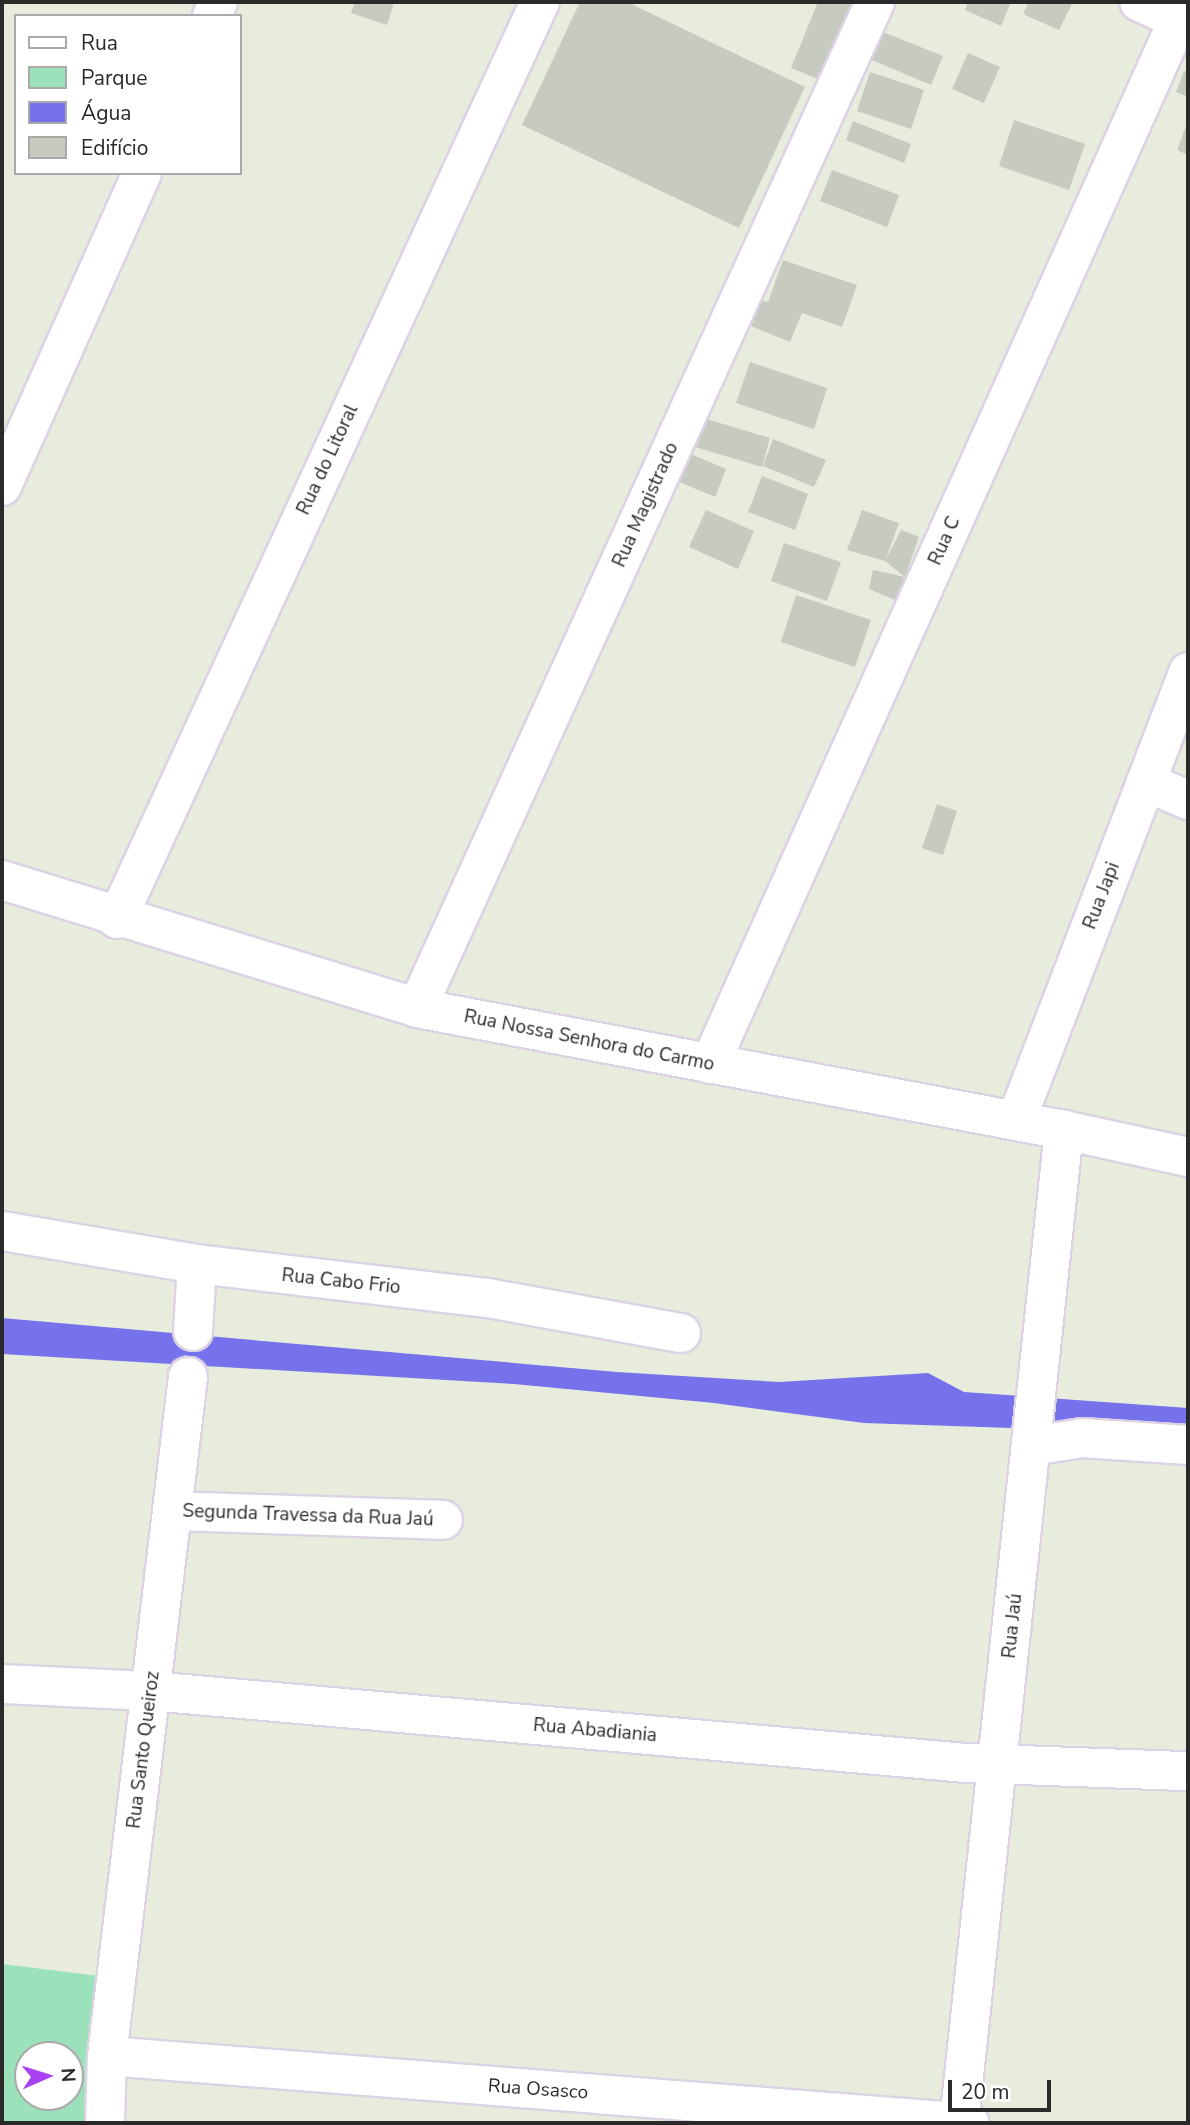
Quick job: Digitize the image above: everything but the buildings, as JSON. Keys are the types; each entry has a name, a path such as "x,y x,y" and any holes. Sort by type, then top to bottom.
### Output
{"street":[{"name":"Rua do Litoral","path":"117,919 540,2"},
{"name":"Rua Magistrado","path":"417,1008 875,2"},
{"name":"Rua C","path":"710,1064 1174,29 1156,9"},
{"path":"2,486 141,175"},
{"name":"Rua Japi","path":"1016,1121 1188,672"},
{"path":"1146,782 1188,800"},
{"name":"Rua Nossa Senhora do Carmo","path":"8,893 117,919 417,1008 1064,1129 1188,1157"},
{"name":"Rua Jaú","path":"959,2123 1042,1369 1064,1129"},
{"name":"Rua Cabo Frio","path":"2,1231 197,1264 488,1298 681,1333"},
{"path":"193,1331 197,1264"},
{"name":"Rua Santo Queiroz","path":"105,2123 107,2056 188,1377"},
{"path":"1033,1437 1188,1445"},
{"name":"Segunda Travessa da Rua Jaú","path":"173,1511 443,1520"},
{"name":"Rua Abadiania","path":"2,1684 151,1691 965,1763 999,1762 1188,1771"},
{"name":"Rua Osasco","path":"107,2056 969,2123"}],"green space":[{"path":"2,1964 99,1976 87,2123 2,2123"}],"water":[{"path":"2,1318 617,1372 779,1382 928,1373 964,1392 1188,1408 1188,1434 864,1423 714,1403 514,1384 2,1354"}]}
